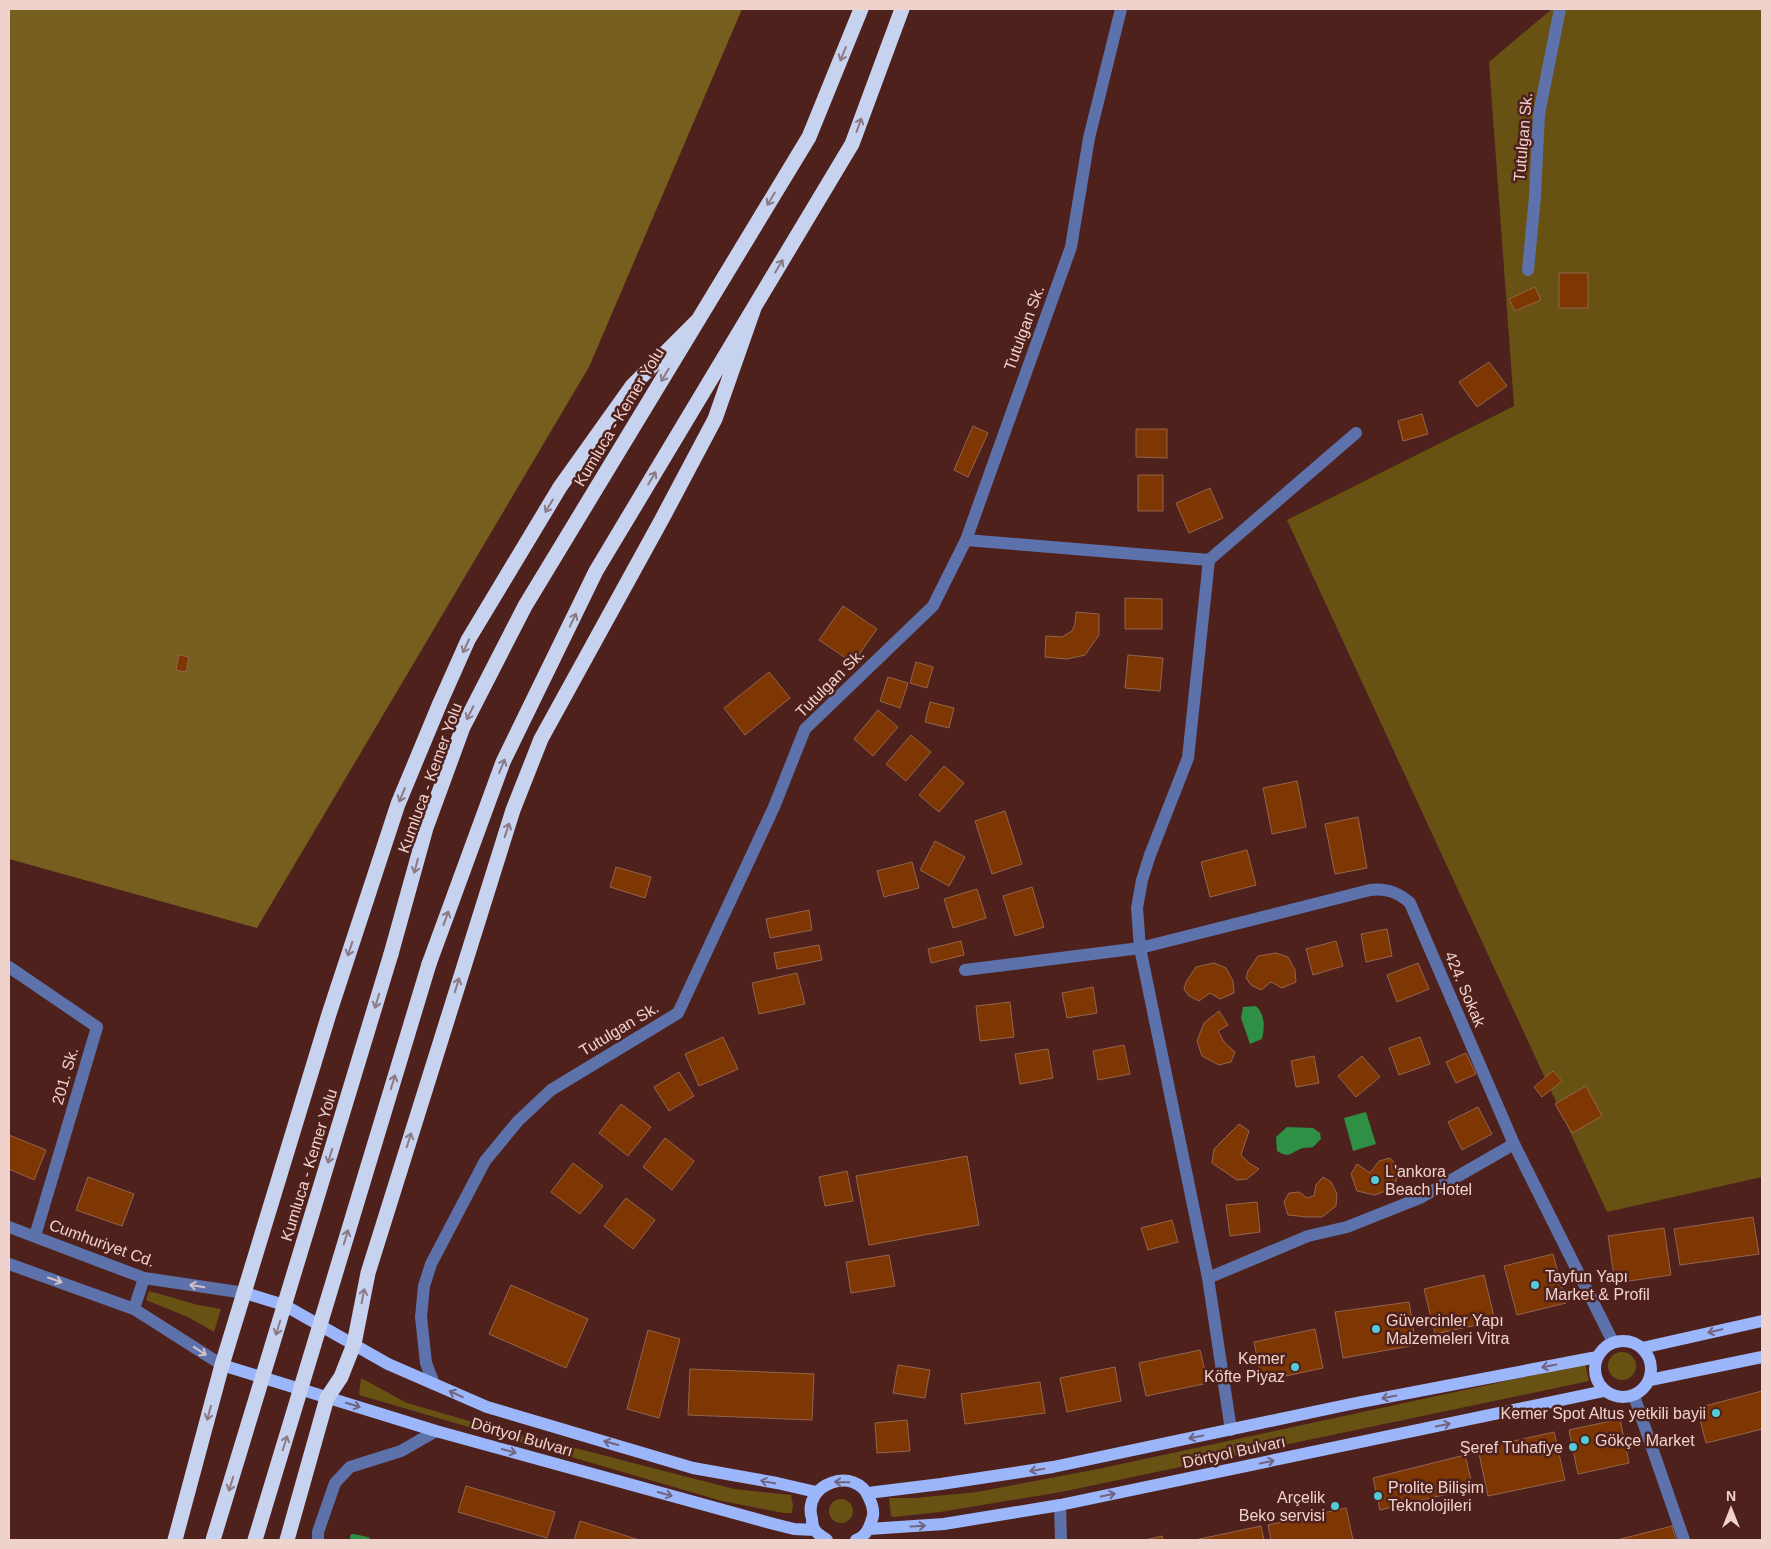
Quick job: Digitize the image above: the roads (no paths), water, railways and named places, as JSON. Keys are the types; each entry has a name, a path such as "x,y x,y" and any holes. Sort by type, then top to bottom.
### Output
{"highway":[{"name":"Kumluca - Kemer Yolu","path":"213,1540 391,954 426,828 463,727 525,606 809,137 861,9"},
{"path":"256,1540 429,964 503,762 596,571 852,144 902,9"},
{"path":"287,1540 327,1398 341,1377 354,1344 368,1273 472,938 541,739 715,419 754,308"},
{"path":"175,1540 222,1366 328,1014 398,804 440,703 468,640 560,487 632,386 699,318"}],"main road":[{"name":"Dörtyol Bulvarı","path":"245,1293 284,1306 388,1364 487,1407 693,1468 816,1492"},
{"path":"1642,1348 1762,1321"},
{"path":"1650,1380 1651,1363 1642,1348 1628,1341 1613,1342 1597,1357 1594,1375 1604,1391 1618,1398 1634,1396 1650,1380 1762,1358"},
{"name":"Dörtyol Bulvarı","path":"868,1493 1053,1467 1351,1404 1597,1357"},
{"name":"Dörtyol Bulvarı","path":"222,1366 436,1431 774,1524 794,1529 815,1530"},
{"name":"Dörtyol Bulvarı","path":"870,1529 944,1524 1060,1505 1604,1391"},
{"path":"827,1540 815,1530 809,1511 816,1492 827,1484 840,1480 856,1483 868,1493 874,1511 870,1529 856,1540"}],"street":[{"name":"Tutulgan Sk.","path":"434,1384 426,1363 421,1317 424,1286 431,1264 485,1161 518,1121 551,1090 678,1013 774,807 805,729 933,606 966,540 1071,247 1089,138 1121,9"},
{"name":"Tutulgan Sk.","path":"1528,270 1535,196 1539,114 1560,9"},
{"path":"1231,1430 1208,1278 1140,948 1137,908 1142,880 1150,855 1188,758 1209,560 1356,433"},
{"path":"966,540 1209,560"},
{"name":"424. Sokak","path":"965,970 1140,948 1370,890 1380,889 1402,896 1410,903 1514,1144 1613,1342"},
{"name":"201. Sk.","path":"9,967 96,1027 35,1236"},
{"path":"1208,1278 1308,1236 1347,1227 1420,1198 1514,1144"},
{"name":"Cumhuriyet Cd.","path":"9,1227 144,1278 245,1293"},
{"path":"9,1264 134,1308 222,1366"},
{"path":"134,1308 144,1278"},
{"path":"1634,1396 1684,1540"},
{"path":"318,1540 318,1532 335,1483 350,1467 400,1451 436,1431"},
{"path":"1060,1505 1061,1540"}],"waterway":[{"path":"353,1537 367,1540"}],"place":[{"name":"L'ankora Beach Hotel","path":"1375,1180"},
{"name":"Tayfun Yapı Market & Profil","path":"1535,1285"},
{"name":"Güvercinler Yapı Malzemeleri Vitra","path":"1376,1329"},
{"name":"Kemer Köfte Piyaz","path":"1295,1367"},
{"name":"Kemer Spot Altus yetkili bayii","path":"1716,1413"},
{"name":"Gökçe Market","path":"1585,1440"},
{"name":"Şeref Tuhafiye","path":"1573,1447"},
{"name":"Prolite Bilişim Teknolojileri","path":"1378,1496"},
{"name":"Arçelik Beko servisi","path":"1335,1506"}]}
